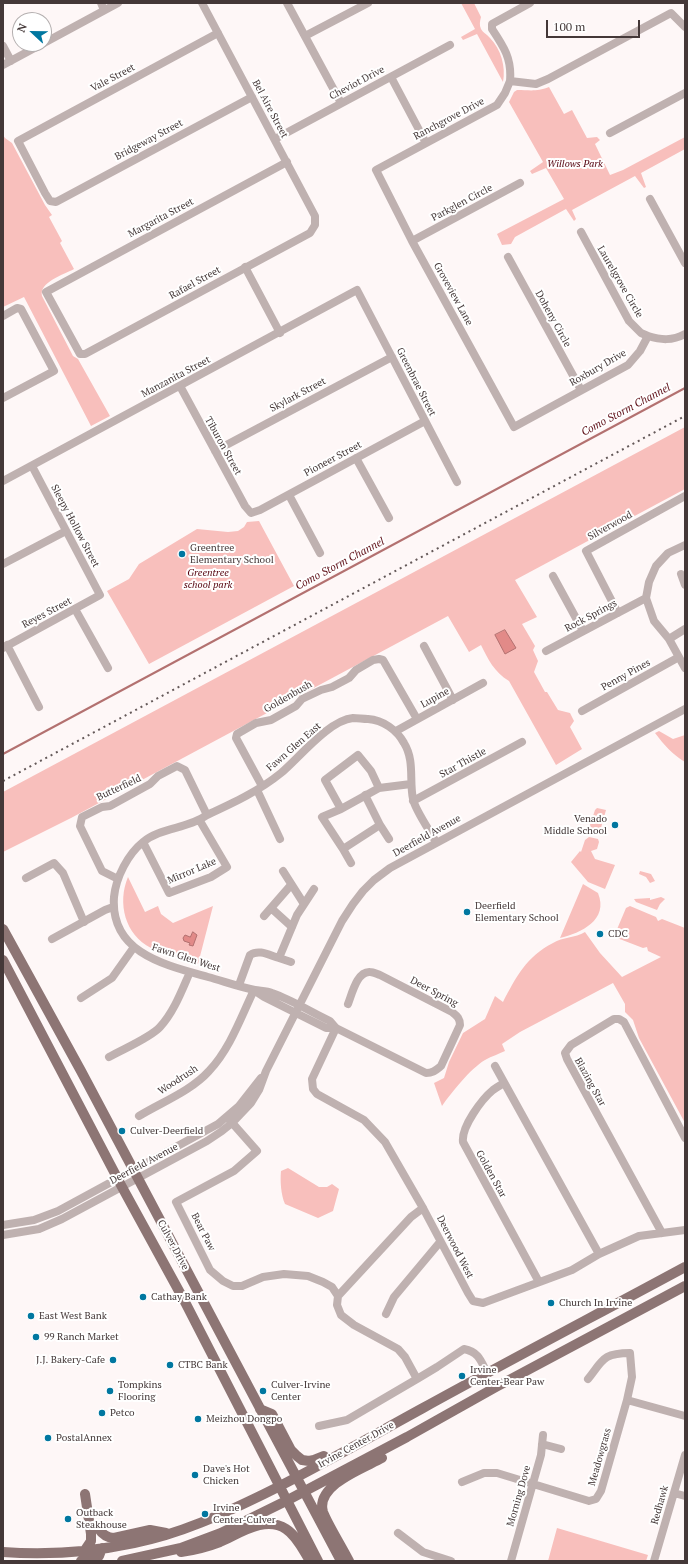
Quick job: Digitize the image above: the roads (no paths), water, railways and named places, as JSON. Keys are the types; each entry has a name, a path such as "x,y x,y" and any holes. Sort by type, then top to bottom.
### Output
{"main road":[{"name":"Culver Drive","path":"3,929 81,1070 303,1492 341,1561"},
{"name":"Culver Drive","path":"3,960 120,1183 185,1302 318,1561"},
{"name":"Irvine Center Drive","path":"3,1552 48,1553 85,1550 135,1543 170,1533 215,1517 296,1478 487,1373 685,1267"},
{"name":"Irvine Center Drive","path":"122,1561 181,1548 221,1533 286,1501 407,1437 496,1387 685,1286"},
{"path":"185,1302 208,1312"},
{"path":"260,1409 272,1414 291,1450 302,1460 308,1461 323,1456 336,1456"},
{"path":"349,1561 324,1513 323,1503 325,1494 331,1486 404,1446 407,1437"},
{"path":"84,1494 91,1534 91,1540 85,1550"},
{"path":"150,1555 195,1550 247,1530 270,1524 279,1525 287,1530 297,1540 310,1561"},
{"path":"98,1528 101,1533 114,1538 150,1530 170,1533"},
{"path":"3,1546 28,1547 48,1553"},
{"path":"81,1561 99,1556 102,1548"}],"street":[{"path":"52,38 102,7 118,3"},
{"name":"Bel Aire Street","path":"202,3 315,216 315,225"},
{"path":"287,3 341,103"},
{"path":"305,36 368,3"},
{"path":"530,3 492,24 492,29 511,65 510,81 536,84 548,79 671,13 685,27"},
{"name":"Vale Street","path":"56,202 50,201 45,193 18,140 218,33"},
{"name":"Cheviot Drive","path":"275,139 450,45"},
{"path":"3,46 11,61"},
{"path":"3,65 27,52"},
{"path":"391,77 426,143"},
{"name":"Ranchgrove Drive","path":"376,170 497,105 505,93 510,81"},
{"path":"610,133 685,93"},
{"name":"Bridgeway Street","path":"56,202 252,97"},
{"name":"Margarita Street","path":"80,354 46,292 287,162"},
{"name":"Groveview Lane","path":"376,170 412,241 514,427"},
{"name":"Parkglen Circle","path":"412,241 520,183"},
{"path":"650,199 685,262"},
{"name":"Rafael Street","path":"80,354 84,354 310,233 315,225"},
{"name":"Laurelgrove Circle","path":"581,232 629,321 648,336"},
{"name":"Doheny Circle","path":"508,257 581,390"},
{"path":"245,267 280,333"},
{"name":"Manzanita Street","path":"3,481 280,333 357,290"},
{"name":"Greenbrae Street","path":"357,290 457,482"},
{"path":"3,316 17,308 21,309 54,371 3,398"},
{"path":"648,336 659,340 668,340 678,338 685,334"},
{"name":"Roxbury Drive","path":"514,427 628,365 636,357 648,336"},
{"name":"Skylark Street","path":"215,451 392,357"},
{"name":"Tiburon Street","path":"180,386 245,506 251,513"},
{"name":"Pioneer Street","path":"251,513 260,510 425,421"},
{"path":"356,458 389,518"},
{"name":"Sleepy Hollow Street","path":"32,466 100,595"},
{"path":"289,494 320,553"},
{"name":"Silverwood","path":"618,613 586,551 685,496"},
{"path":"3,564 66,531"},
{"path":"685,545 668,553 656,566 649,582 646,598 654,621 669,639 685,668"},
{"path":"681,574 685,585"},
{"path":"553,576 583,631"},
{"name":"Reyes Street","path":"5,647 100,595"},
{"name":"Rock Springs","path":"546,651 646,598"},
{"path":"75,609 108,668"},
{"path":"669,639 685,629"},
{"path":"424,646 453,700"},
{"path":"5,647 39,707"},
{"name":"Penny Pines","path":"582,711 679,657"},
{"name":"Goldenbush","path":"260,788 236,738 237,734 256,723 271,720 296,706 302,699 349,678 356,670 373,660 383,660 417,719"},
{"name":"Lupine","path":"396,731 484,683"},
{"name":"Deerfield Avenue","path":"3,1235 39,1229 62,1219 135,1174 207,1141 251,1103 259,1090 266,1071 342,921 352,904 374,880 390,868 436,842 685,709"},
{"name":"Fawn Glen East","path":"207,816 260,788 282,772 331,727 351,718 374,720 385,724 396,731 411,756 411,784 413,801 436,842"},
{"name":"Star Thistle","path":"413,801 522,742"},
{"path":"341,809 325,780 358,755 373,775 379,788"},
{"name":"Butterfield","path":"118,880 102,871 80,826 82,817 102,806 110,806 150,784 158,776 177,766 185,770 207,816"},
{"path":"352,863 322,817 341,809 379,788 411,784"},
{"path":"260,788 280,839"},
{"path":"365,795 388,839"},
{"name":"Fawn Glen West","path":"207,816 200,821 154,835 143,842 134,852 118,880 114,892 113,908 120,928 126,938 143,955 190,972 254,990 264,997 298,1010"},
{"name":"Mirror Lake","path":"143,842 169,893 211,877 227,867 200,821"},
{"path":"343,849 380,824"},
{"path":"26,878 54,863 63,873 84,922"},
{"path":"283,871 304,904"},
{"path":"264,916 292,885"},
{"path":"278,958 304,904 314,889"},
{"path":"52,939 105,910 113,908"},
{"path":"271,908 292,927"},
{"path":"81,998 112,978 134,947"},
{"path":"239,985 247,958 253,952 261,952 291,962"},
{"path":"109,1057 150,1035 160,1027 169,1016 190,972"},
{"name":"Deer Spring","path":"298,1010 330,1021 336,1028 422,1071 430,1073 436,1071 441,1066 460,1025 460,1020 457,1015 452,1012 380,975 370,972 363,974 357,981 348,1004"},
{"name":"Woodrush","path":"139,1116 195,1083 208,1072 226,1049 254,990"},
{"name":"Blazing Star","path":"662,1234 567,1059 565,1053 570,1045 614,1019 619,1019 624,1022 685,1138"},
{"name":"Deerwood West","path":"336,1028 312,1079 313,1089 317,1094 352,1112 376,1130 393,1154 468,1294 473,1300 482,1303 572,1270 599,1254 639,1236 685,1230"},
{"path":"495,1066 599,1254"},
{"name":"Golden Star","path":"504,1083 493,1090 484,1100 464,1128 462,1142 539,1282"},
{"name":"Bear Paw","path":"230,1120 257,1152 234,1171 176,1202 210,1270 223,1281 233,1286 242,1286 263,1277 284,1274 308,1276 332,1287 338,1296"},
{"name":"Deerfield Avenue","path":"3,1225 26,1222 51,1214 120,1183"},
{"path":"417,1379 405,1357 398,1349 354,1325 340,1315 338,1296 411,1217 423,1208"},
{"path":"386,1314 394,1297 440,1242"},
{"path":"319,1426 347,1420 438,1367 464,1349 473,1351 478,1356 487,1373"},
{"name":"Meadowgrass","path":"462,1482 484,1473 497,1474 589,1501 596,1499 601,1491 627,1400 632,1377 630,1353 612,1353 607,1356 588,1379"},
{"path":"627,1400 685,1416"},
{"name":"Morning Dove","path":"511,1561 542,1455 543,1435"},
{"path":"542,1444 561,1449"},
{"name":"Redhawk","path":"654,1561 685,1455"},
{"path":"674,1493 685,1496"},
{"path":"398,1533 423,1552 451,1561"}],"waterway":[{"name":"Como Storm Channel","path":"3,754 685,388"}],"railway":[{"path":"3,781 685,416"}],"place":[{"name":"Greentree Elementary School","path":"182,554"},
{"name":"Venado Middle School","path":"615,825"},
{"name":"Deerfield Elementary School","path":"467,912"},
{"name":"CDC","path":"600,934"},
{"name":"Culver-Deerfield","path":"122,1131"},
{"name":"Cathay Bank","path":"143,1297"},
{"name":"Church In Irvine","path":"551,1303"},
{"name":"East West Bank","path":"31,1316"},
{"name":"99 Ranch Market","path":"36,1337"},
{"name":"J.J. Bakery-Cafe","path":"113,1360"},
{"name":"CTBC Bank","path":"170,1365"},
{"name":"Irvine Center-Bear Paw","path":"462,1376"},
{"name":"Tompkins Flooring","path":"110,1391"},
{"name":"Culver-Irvine Center","path":"263,1391"},
{"name":"Petco","path":"102,1413"},
{"name":"Meizhou Dongpo","path":"198,1419"},
{"name":"PostalAnnex","path":"48,1438"},
{"name":"Dave's Hot Chicken","path":"195,1475"},
{"name":"Irvine Center-Culver","path":"205,1514"},
{"name":"Outback Steakhouse","path":"68,1519"}],"park label":[{"name":"Willows Park","path":"575,164"},
{"name":"Greentree school park","path":"208,578"}]}
